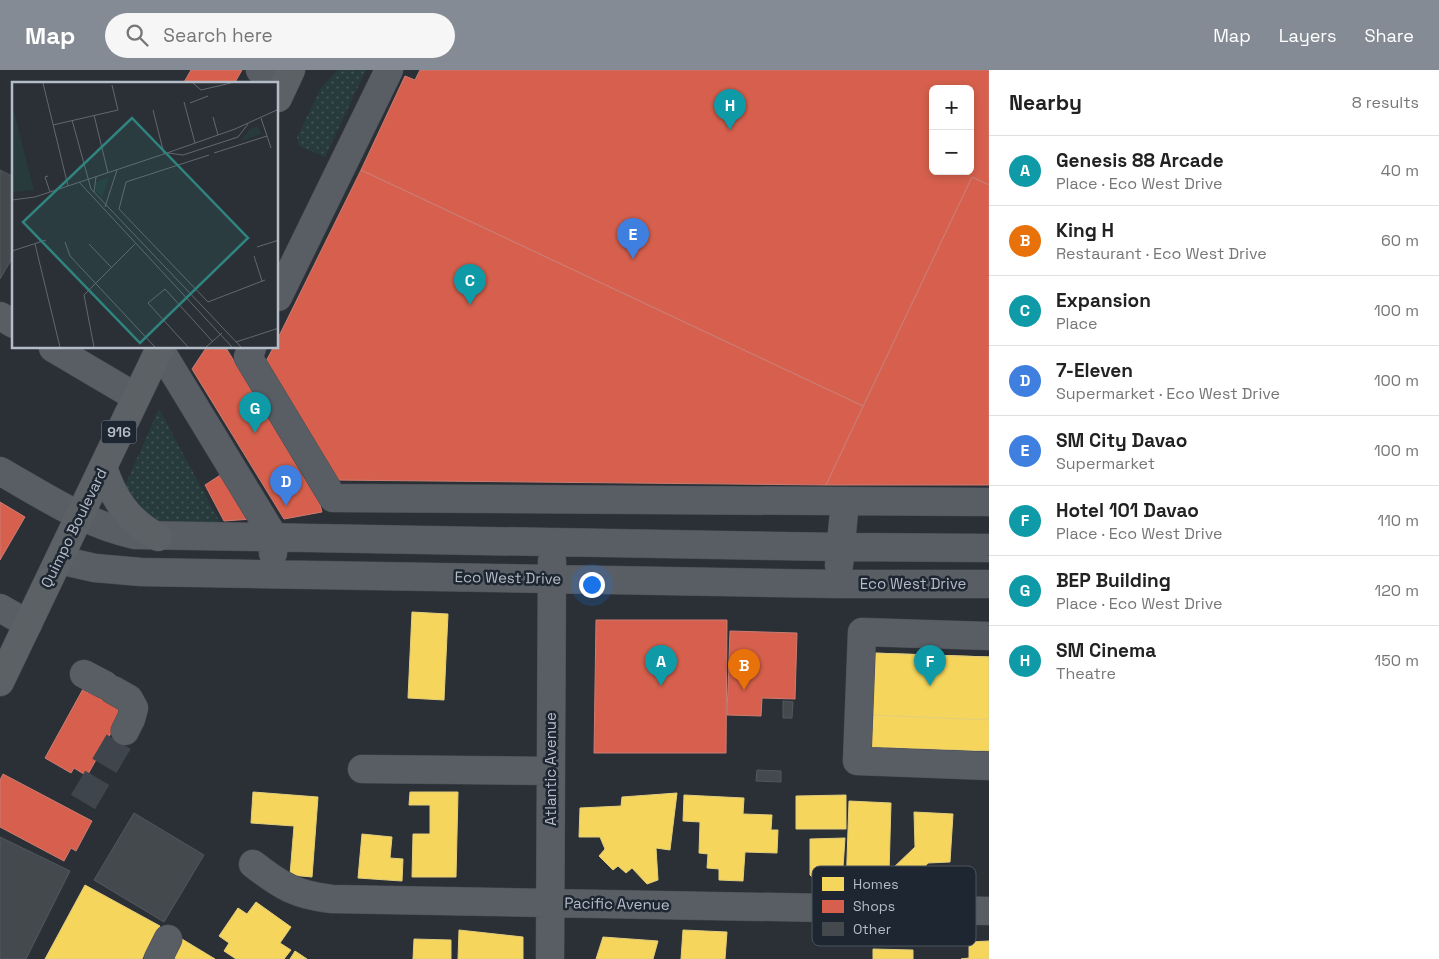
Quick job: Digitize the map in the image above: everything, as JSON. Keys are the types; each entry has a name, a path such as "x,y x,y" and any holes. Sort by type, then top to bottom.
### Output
{"main road":[{"name":"Quimpo Boulevard","path":"0,682 160,349"},
{"path":"103,467 114,496 126,512 140,526 158,537"}],"street":[{"path":"260,70 284,84"},
{"path":"279,295 389,70"},
{"path":"0,316 12,323"},
{"path":"55,349 136,397"},
{"path":"161,349 274,537 271,574"},
{"path":"252,349 248,357 333,498 989,502"},
{"path":"0,471 79,517 113,530 135,535 158,537 274,537 989,548"},
{"path":"838,584 845,502"},
{"name":"Atlantic Avenue","path":"550,959 553,542"},
{"name":"Eco West Drive","path":"59,560 95,568 141,572 838,584 989,584"},
{"path":"0,608 28,624"},
{"path":"989,636 862,632 857,761 989,766"},
{"path":"101,683 129,699 134,708 125,730"},
{"path":"362,769 551,771"},
{"name":"Pacific Avenue","path":"253,864 289,889 309,896 324,898 812,908"},
{"name":"Pacific Avenue","path":"976,911 989,911"}],"shaded area":[{"path":"338,70 366,70 325,157 299,146 297,137 321,88"},
{"path":"159,409 221,524 163,523 146,518 126,491 126,483"}],"building: Homes":[{"path":"412,612 448,614 444,700 408,698"},
{"path":"872,653 989,657 989,751 868,747"},
{"path":"872,653 989,657 989,720 870,715"},
{"path":"253,792 318,797 312,877 290,875 294,826 251,823"},
{"path":"410,792 458,792 456,877 412,877 413,834 430,834 430,805 409,805"},
{"path":"677,793 670,850 656,848 658,880 647,884 632,868 626,873 618,866 613,870 599,856 605,849 600,837 579,837 580,808 621,806 622,797"},
{"path":"684,795 744,798 743,814 772,815 771,830 778,830 777,853 745,852 743,881 719,880 719,869 707,868 708,854 699,853 700,822 683,821"},
{"path":"846,795 846,829 796,829 796,796"},
{"path":"849,801 891,803 889,866 847,866"},
{"path":"914,812 953,814 950,862 928,863 925,866 895,866 915,847"},
{"path":"362,834 392,837 390,858 403,859 402,881 358,878"},
{"path":"845,838 843,866 812,866 812,877 810,875 810,839"},
{"path":"85,885 160,926 142,959 45,959"},
{"path":"256,902 291,927 280,943 291,950 284,959 236,959 224,951 229,943 219,936 238,908 247,914"},
{"path":"459,930 523,937 523,959 458,959"},
{"path":"683,930 727,932 725,959 681,959"},
{"path":"603,937 658,941 653,959 596,959"},
{"path":"182,939 215,959 176,959 171,956"},
{"path":"414,939 451,940 451,959 413,959"},
{"path":"989,941 989,959 961,959 969,958 969,946 976,946 976,942"},
{"path":"873,949 913,950 913,959 873,959"},
{"path":"295,951 307,959 290,959"}],"building: Shops":[{"path":"191,70 242,70 235,82 184,82"},
{"path":"420,70 989,70 989,185 972,177 863,406 361,170 405,76 415,80"},
{"path":"361,170 863,406 826,485 332,480 263,367 272,349 279,349 279,336"},
{"path":"972,177 989,185 989,485 826,485"},
{"path":"205,349 227,349 318,497 322,512 284,519 192,369"},
{"path":"225,472 252,519 224,521 205,485"},
{"path":"0,502 25,517 0,560"},
{"path":"596,620 727,620 726,753 594,753"},
{"path":"730,631 797,633 795,699 762,698 761,716 727,715"},
{"path":"93,684 116,686 107,702 123,711 121,738 111,733 87,776 74,768 71,773 45,758 83,689 88,693"},
{"path":"3,774 92,821 76,851 71,848 64,861 0,827 0,780"}],"building: Other":[{"path":"0,170 12,176 12,258 0,279"},
{"path":"783,701 793,702 792,718 783,718"},
{"path":"757,770 781,771 781,782 756,781"},
{"path":"134,813 204,855 164,922 94,880"},
{"path":"0,837 70,871 26,959 0,959"}],"tunnel":[{"path":"83,802 125,731"}],"place":[{"name":"SM Cinema","path":"730,130"},
{"name":"SM City Davao","path":"633,259"},
{"name":"Expansion","path":"470,305"},
{"name":"BEP Building","path":"255,433"},
{"name":"7-Eleven","path":"286,506"},
{"name":"Genesis 88 Arcade","path":"661,686"},
{"name":"Hotel 101 Davao","path":"930,686"},
{"name":"King H","path":"744,690"}]}
